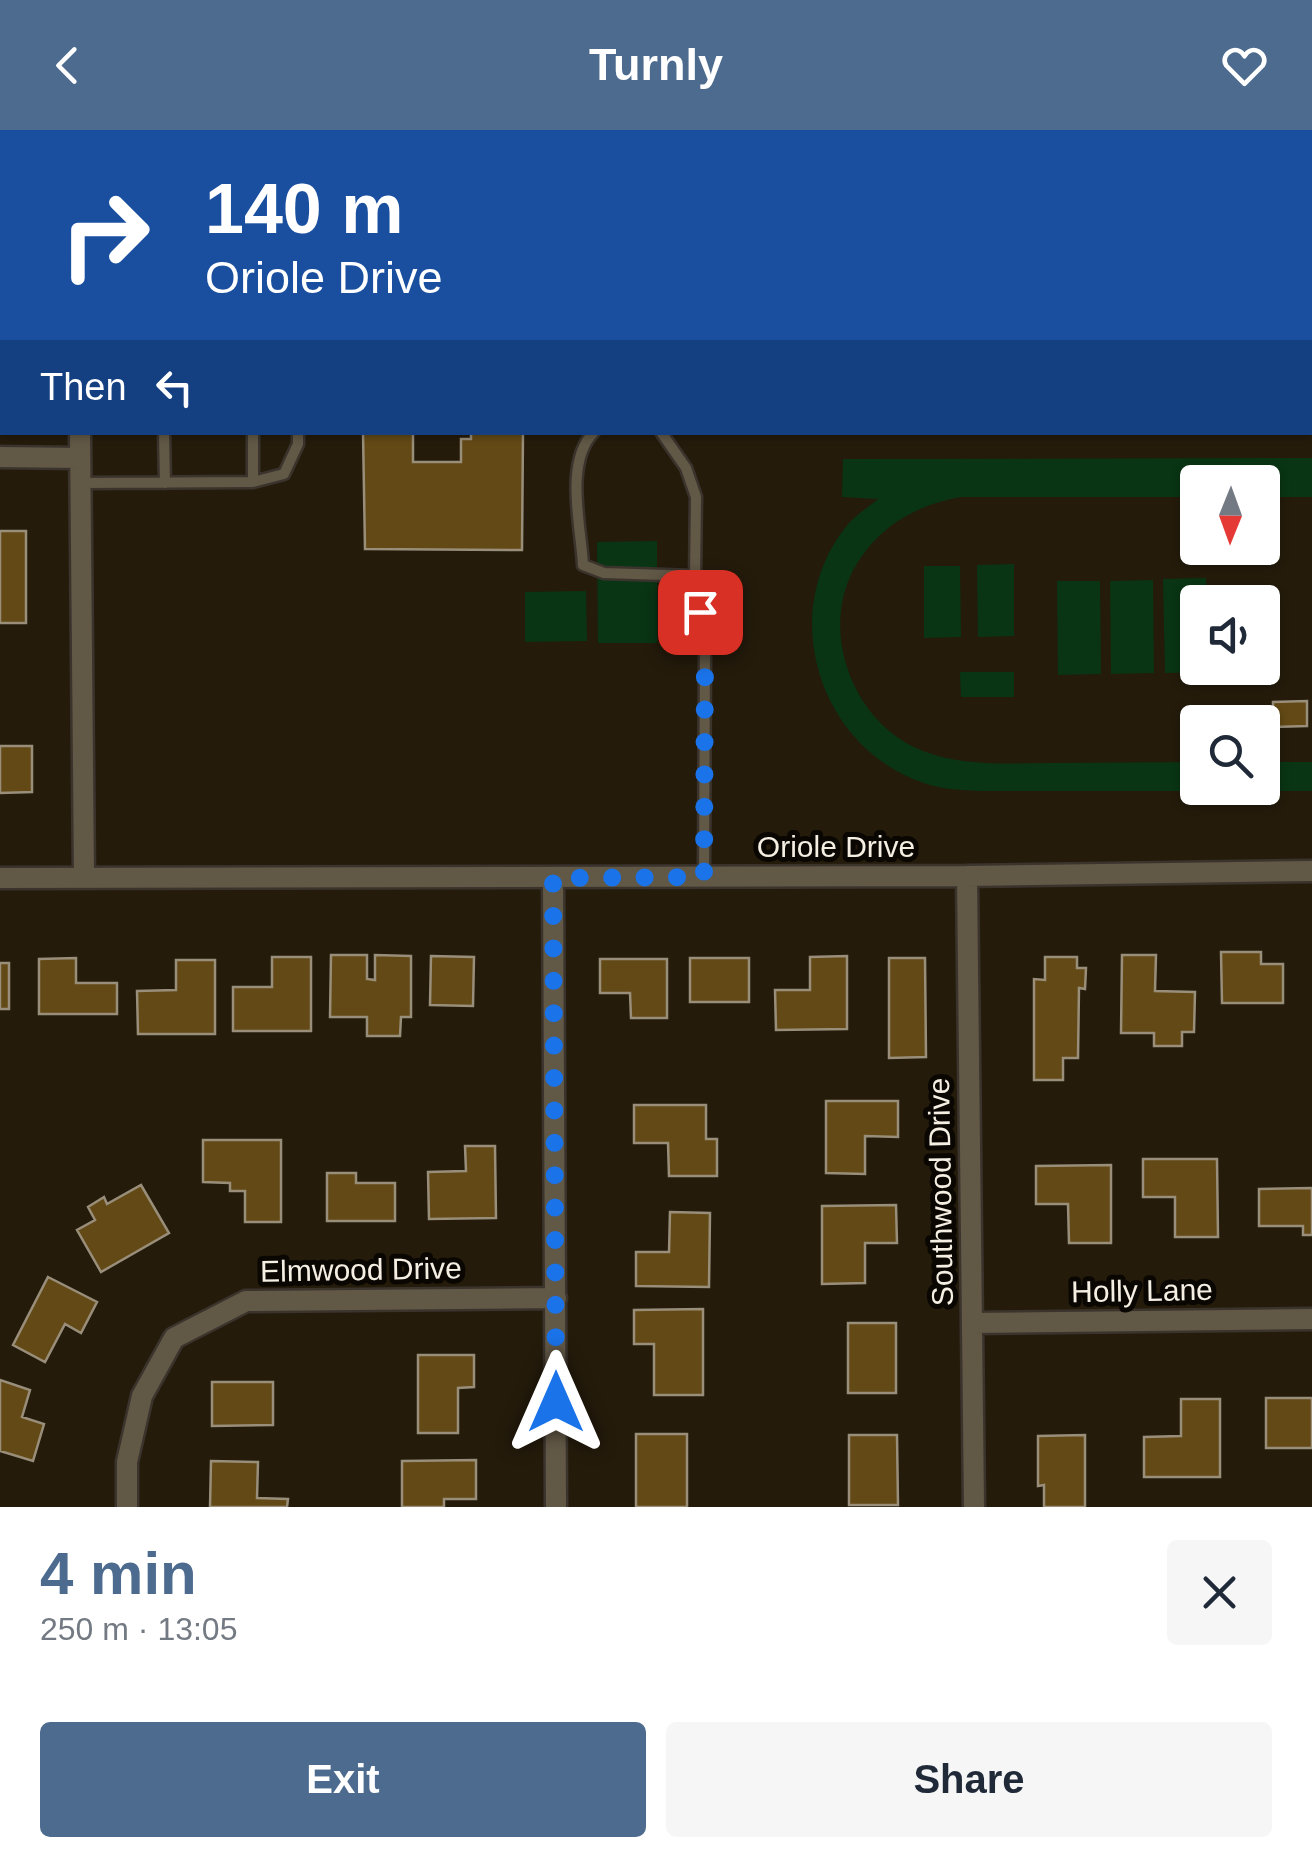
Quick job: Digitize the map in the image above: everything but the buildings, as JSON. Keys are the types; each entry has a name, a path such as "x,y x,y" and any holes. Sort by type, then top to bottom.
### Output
{"street":[{"path":"80,435 84,878"},
{"path":"0,457 80,458"},
{"name":"Oriole Drive","path":"0,878 967,876 1312,871"},
{"name":"Southwood Drive","path":"967,876 974,1507"},
{"path":"553,878 556,1507"},
{"name":"Elmwood Drive","path":"127,1507 126,1462 142,1396 174,1338 246,1301 556,1298"},
{"name":"Holly Lane","path":"972,1323 1312,1319"}],"lane":[{"path":"164,435 165,483"},
{"path":"252,435 253,482"},
{"path":"80,483 253,482 284,474 298,444 298,435"},
{"path":"591,435 584,442 577,474 583,564 604,573 695,576"},
{"path":"663,435 686,468 696,497 695,576 705,648 704,877"}],"green space":[{"path":"1312,458 1312,497 1280,497 1280,465 1180,465 1180,497 961,497 931,505 904,517 880,535 860,559 847,585 841,641 848,669 876,719 898,738 938,756 986,763 1180,762 1180,791 981,791 938,787 913,779 879,760 852,734 831,702 818,667 812,630 815,593 827,556 849,523 878,499 842,497 843,459"},
{"path":"657,541 657,643 598,643 597,542"},
{"path":"1014,564 1014,636 978,637 977,565"},
{"path":"924,566 960,566 961,637 924,638"},
{"path":"1206,578 1206,585 1180,585 1180,673 1165,673 1163,579"},
{"path":"1153,580 1154,673 1111,674 1110,581"},
{"path":"1057,581 1100,581 1101,674 1058,675"},
{"path":"586,591 587,641 525,642 525,592"},
{"path":"960,672 1014,672 1014,697 961,697"},
{"path":"1280,762 1312,762 1312,791 1280,791"}],"route":[{"path":"556,1402 553,878 704,877 705,648 700,612"}]}
